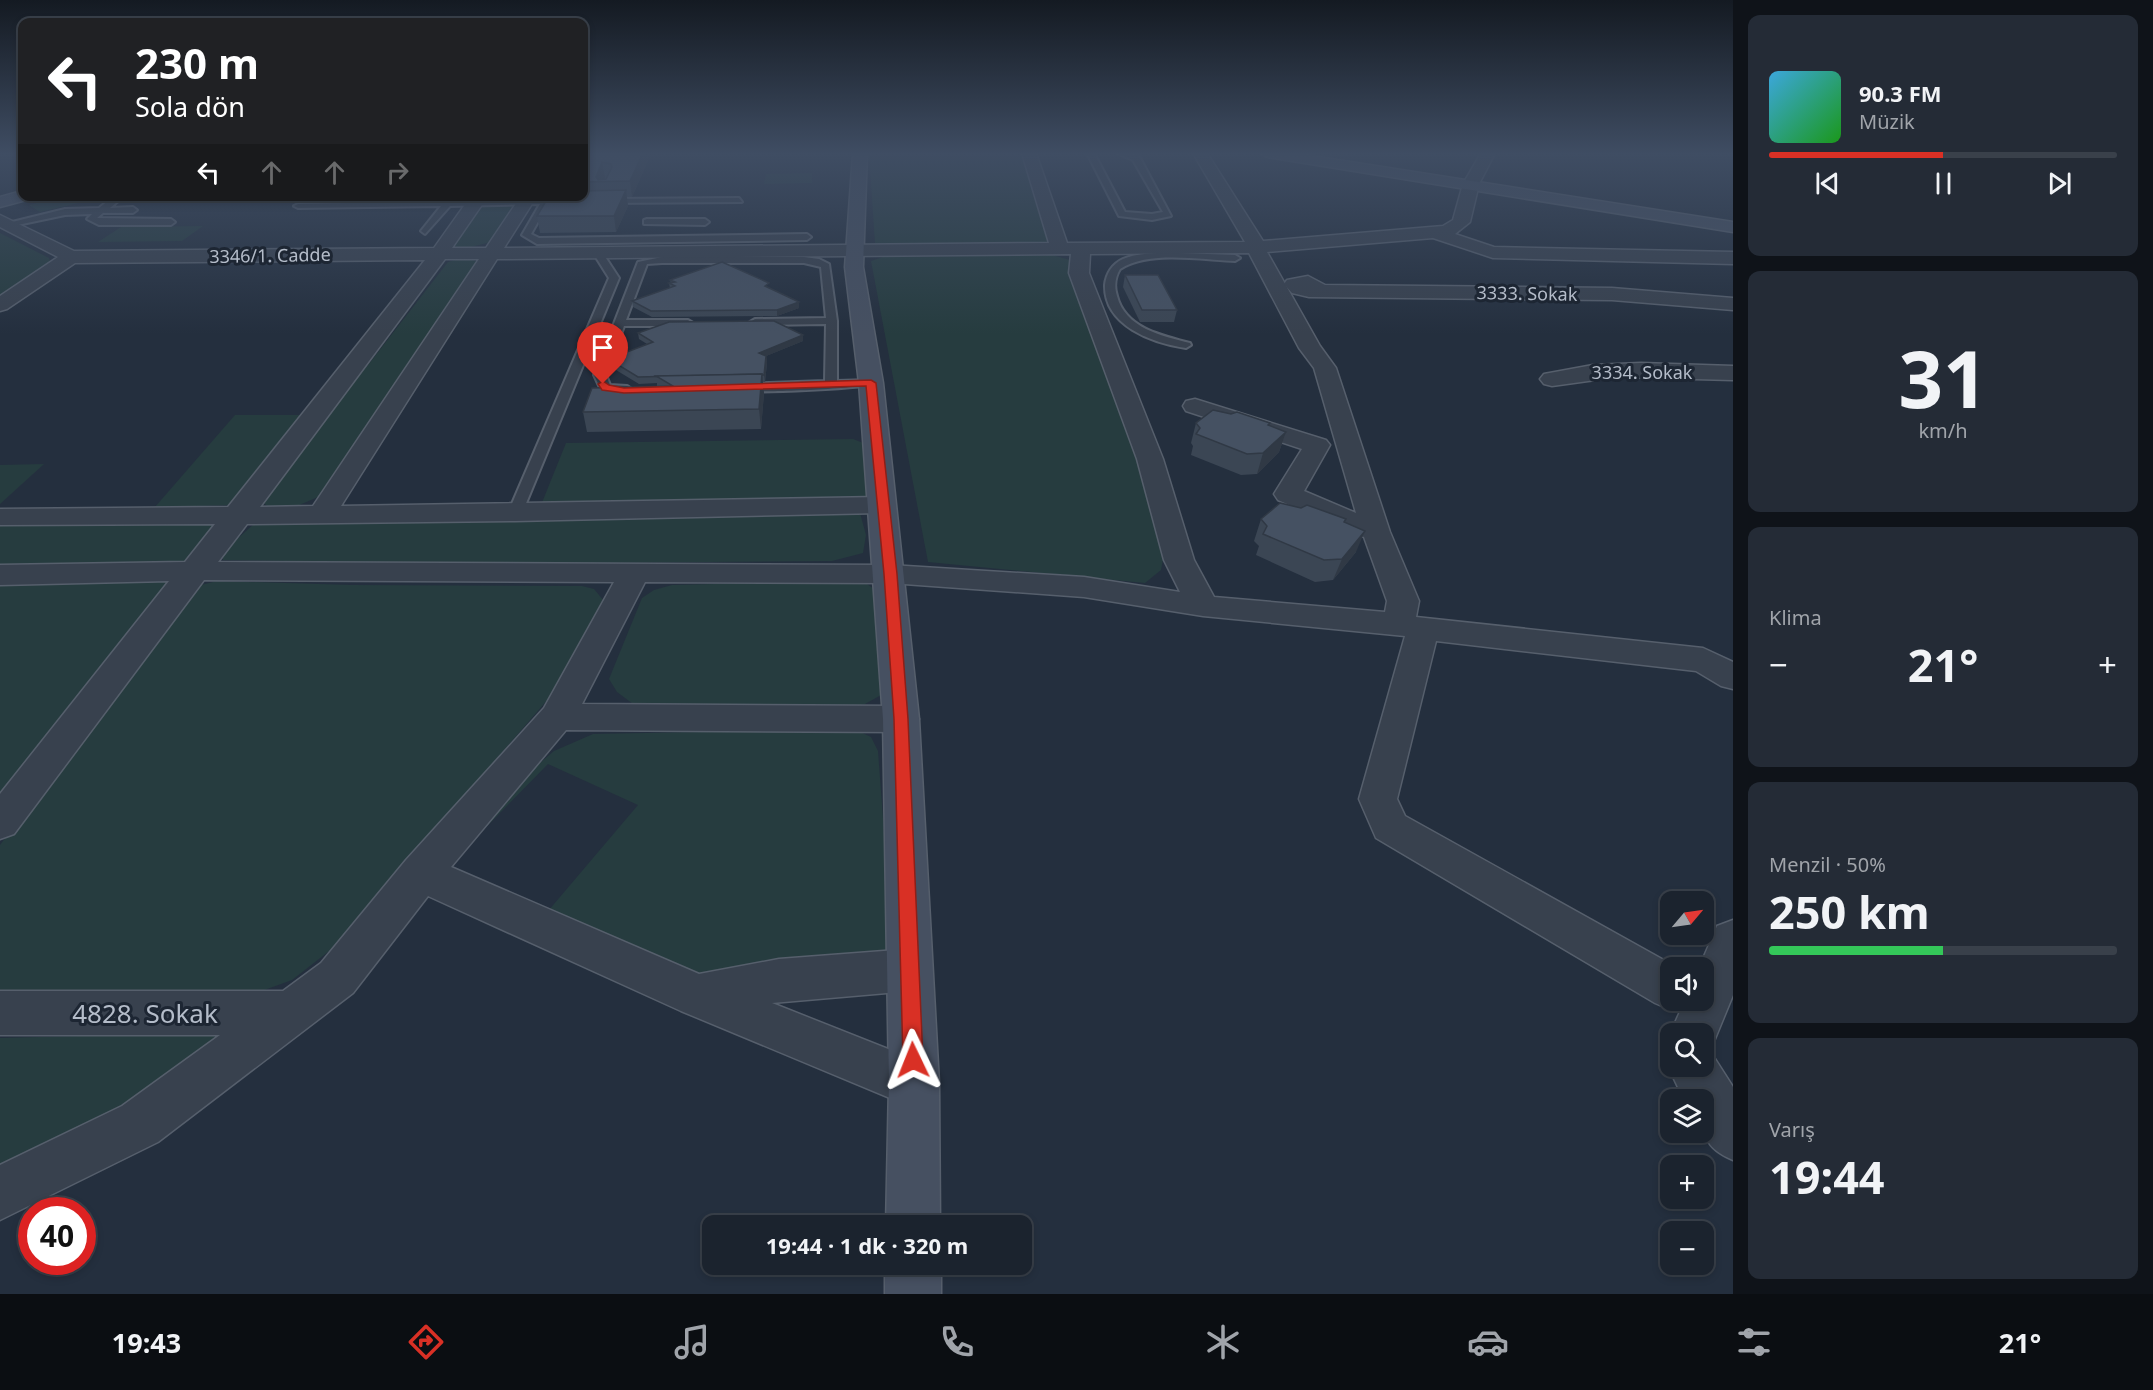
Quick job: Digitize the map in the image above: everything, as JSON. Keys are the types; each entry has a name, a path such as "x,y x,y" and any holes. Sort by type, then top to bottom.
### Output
{"street":[{"path":"0,823 240,515 433,242 457,213"},
{"path":"322,514 491,252 525,213"},
{"path":"858,213 854,267 871,383 881,505 890,574 901,719 914,1083 914,1215"},
{"path":"1055,213 1150,459 1179,560 1203,606"},
{"path":"1239,213 1252,234 1260,259 1304,339 1325,368 1376,531 1411,626 1378,799 1390,827 1660,988"},
{"path":"1434,233 1449,230 1461,222 1463,213"},
{"path":"1650,213 1733,227"},
{"name":"3346/1. Cadde","path":"4,222 71,257 433,242 491,252 1070,248 1132,253 1257,247 1434,233 1493,252 1650,254 1733,258"},
{"path":"0,305 71,257"},
{"name":"3333. Sokak","path":"1320,291 1612,294 1733,304"},
{"name":"3334. Sokak","path":"1552,379 1572,372 1733,373"},
{"path":"1195,406 1317,445 1288,494 1376,531"},
{"path":"0,517 515,513 881,505"},
{"path":"0,575 196,571 890,574 1084,587 1203,606 1411,626 1703,660 1733,677"},
{"path":"0,1193 140,1124 337,978 421,873 556,717 634,574"},
{"path":"556,717 901,719"},
{"path":"421,873 547,932 697,996 914,1083"},
{"path":"1714,970 1733,940"},
{"path":"697,996 779,980 910,970"},
{"name":"4828. Sokak","path":"0,1013 290,1013"},
{"path":"1699,1077 1733,1134"},
{"path":"913,1275 913,1294"}],"lane":[{"path":"4,222 60,213"},
{"path":"96,213 91,217 92,220 171,222"},
{"path":"433,242 443,213"},
{"path":"533,213 526,236 532,240 807,237"},
{"path":"647,222 672,213"},
{"path":"671,239 678,213"},
{"path":"685,213 705,222"},
{"path":"1122,213 1152,217 1168,213"},
{"path":"515,513 614,278 597,252"},
{"path":"1186,345 1178,344 1126,320 1116,307 1109,282 1110,277 1132,253 1235,258"},
{"path":"635,390 605,388 600,375 643,262 662,260 816,261 826,266 832,321 831,386"},
{"path":"737,322 832,321"},
{"path":"619,323 702,322"},
{"path":"727,388 871,383"}],"green space":[{"path":"475,213 508,213 491,242 467,248 453,247 455,240"},
{"path":"873,213 1040,213 1048,242 875,244"},
{"path":"203,226 182,241 98,242 121,227"},
{"path":"0,233 49,258 51,264 0,300"},
{"path":"1052,255 1070,260 1128,428 1165,549 1161,570 1145,583 928,562 871,261 883,257"},
{"path":"471,259 477,262 318,497 297,506 268,507 264,503 267,496 337,397 368,365 448,262"},
{"path":"235,415 306,415 236,505 155,507"},
{"path":"853,439 863,443 868,495 863,499 541,505 566,443"},
{"path":"44,464 0,504 0,465"},
{"path":"860,513 866,535 863,553 832,561 483,564 223,560 223,552 257,521"},
{"path":"221,522 190,564 0,569 0,524"},
{"path":"163,578 178,580 0,806 0,586"},
{"path":"217,581 351,585 582,586 594,589 604,601 600,613 549,698 333,948 292,980 253,994 0,1002 0,845 197,586"},
{"path":"836,581 867,584 874,589 883,694 865,704 837,711 633,704 617,692 609,679 642,598 654,590 672,585"},
{"path":"854,729 871,737 878,751 892,939 883,953 703,983 543,917 638,805 548,764 447,867 515,784 554,751 593,734"},
{"path":"230,1032 210,1063 0,1178 0,1038"}],"building":[{"path":"539,213 615,213 614,216 537,216"},
{"path":"722,262 769,283 765,286 799,302 777,310 651,311 632,301 675,286 669,283 675,282 670,280"},
{"path":"1125,275 1158,275 1177,310 1142,310"},
{"path":"774,321 803,335 759,353 766,356 764,375 638,377 610,360 653,342 638,333 669,322"},
{"path":"762,374 759,409 583,412 592,388 673,386 656,376"},
{"path":"1213,410 1231,414 1237,412 1270,423 1268,425 1286,432 1263,453 1247,454 1196,434 1200,428 1196,423"},
{"path":"1280,503 1301,508 1307,505 1346,519 1344,522 1365,531 1342,559 1324,560 1263,534 1267,526 1261,519"}],"route":[{"path":"603,384 605,388 624,390 850,386 871,383 881,505 890,574 901,719 913,1060"}]}
